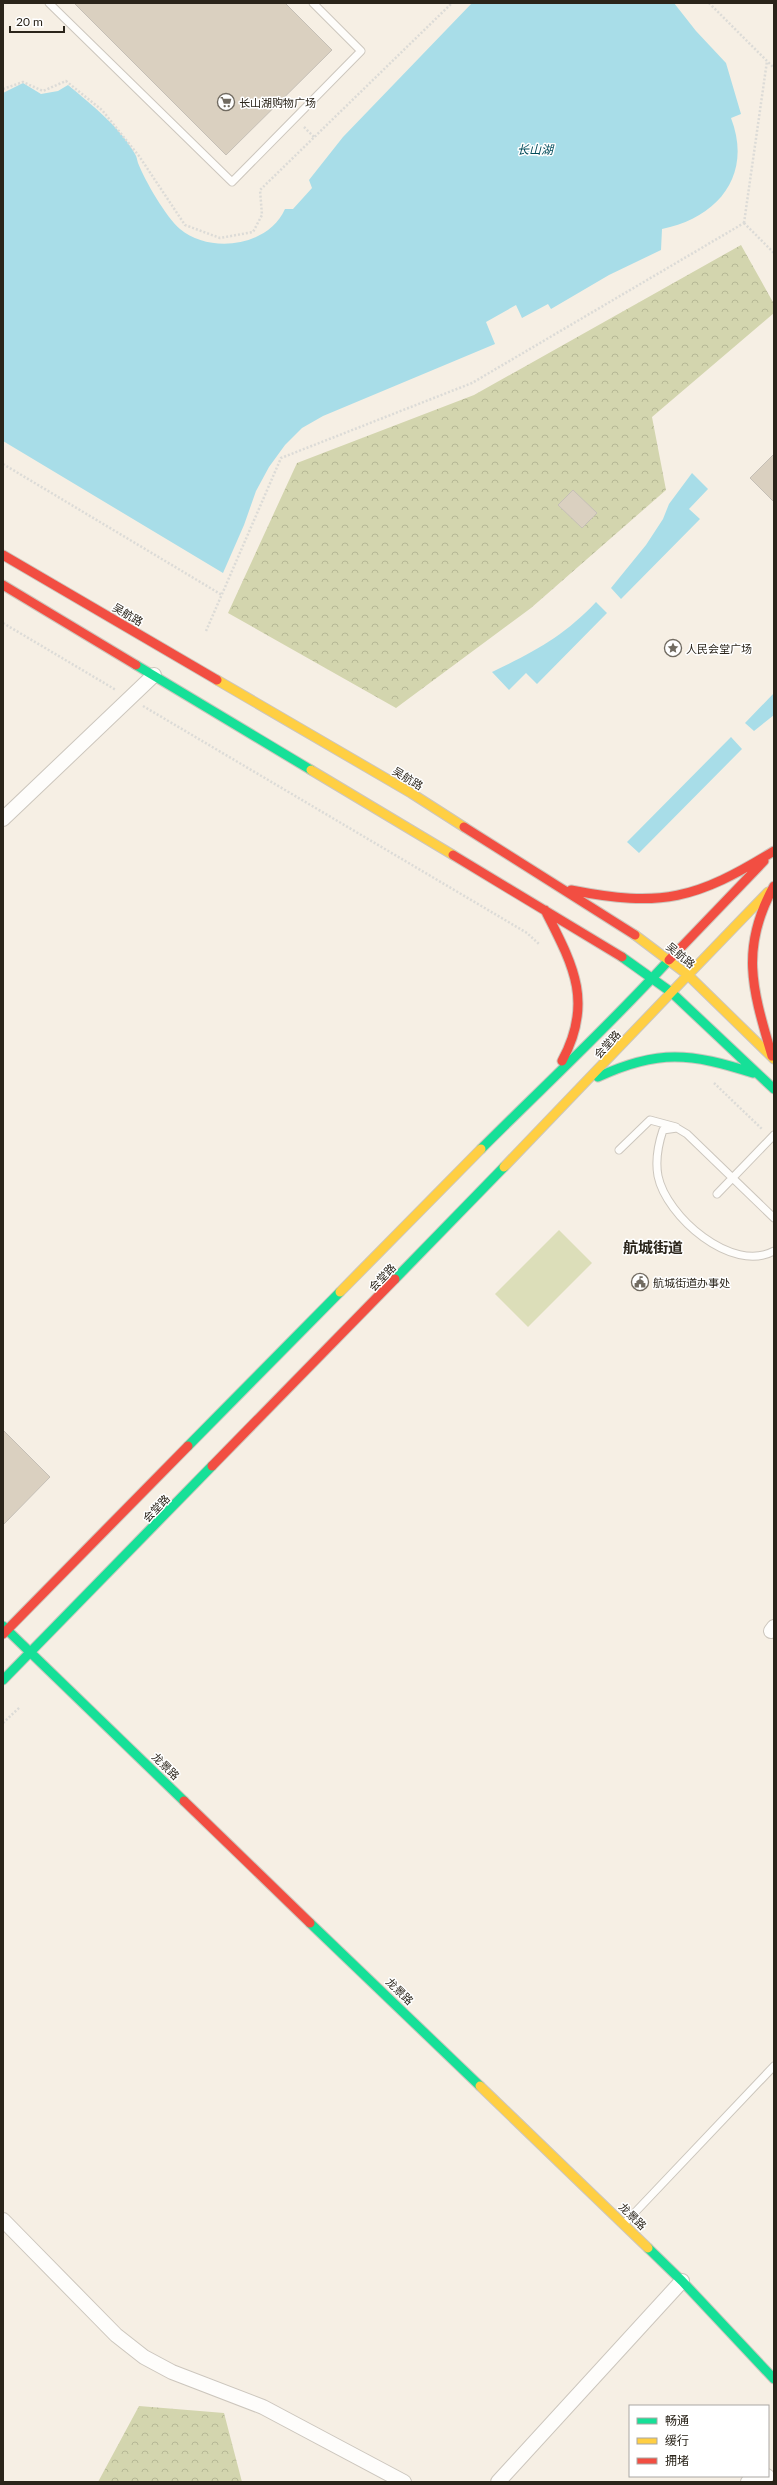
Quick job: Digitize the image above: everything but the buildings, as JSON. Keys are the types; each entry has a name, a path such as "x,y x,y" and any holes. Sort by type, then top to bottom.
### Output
{"main road":[{"name":"吴航路","path":"3,555 411,793 644,941 688,975 773,1058"},
{"path":"3,585 628,960 671,992 774,1090"},
{"path":"560,888 626,900 648,901 679,897 712,886 774,851"},
{"name":"会堂路","path":"4,1630 554,1075 628,1005 669,960 774,851"},
{"path":"773,1058 755,997 751,965 757,917 774,886"},
{"name":"会堂路","path":"3,1680 589,1081 671,992 774,886"},
{"path":"545,910 570,961 577,989 578,1005 577,1027 570,1045 554,1075"},
{"path":"589,1081 611,1070 663,1055 711,1060 758,1074"},
{"name":"龙景路","path":"4,1630 31,1653 682,2281 774,2379"}],"street":[{"path":"3,819 154,675"},
{"path":"3,2220 116,2335 144,2357 172,2372 263,2407 404,2482"},
{"path":"498,2482 682,2281"},
{"path":"748,2482 765,2477"}],"lane":[{"path":"49,3 232,182 361,51 313,3"},
{"path":"619,1150 650,1120 677,1128 687,1134 774,1218"},
{"path":"677,1128 663,1130 658,1146 658,1176 672,1205 703,1238 718,1247 736,1254 751,1256 774,1251"},
{"path":"717,1194 773,1136"},
{"path":"623,2224 774,2066"}],"path":[{"path":"3,90 23,82 44,91 66,81 102,110 139,156 185,225 220,238 233,236 253,232 262,215 260,190 452,3"},
{"path":"709,3 774,68"},
{"path":"744,223 767,61"},
{"path":"744,223 774,253"},
{"path":"206,631 281,458 472,383 744,223"},
{"path":"3,464 222,595"},
{"path":"3,623 520,929 542,947"},
{"path":"709,1079 773,1136"},
{"path":"3,1723 20,1707"}],"green space":[{"path":"741,245 774,304 774,313 652,417 666,490 531,608 396,708 228,613 297,463 474,395"},
{"path":"559,1230 592,1263 528,1327 495,1294"},
{"path":"139,2406 224,2413 242,2482 98,2482"}],"water":[{"name":"长山湖","path":"472,3 674,3 696,31 726,63 741,114 731,118 737,139 737,158 734,175 726,191 714,204 700,215 682,223 662,229 661,250 609,275 551,309 548,304 522,318 516,305 486,322 495,344 323,416 302,428 285,445 269,467 256,491 244,525 223,573 3,441 3,93 23,83 41,94 58,91 68,85 105,117 129,144 136,155 141,171 156,198 180,229 192,237 207,242 222,244 237,243 252,239 266,232 277,222 285,209 293,209 312,188 309,180 343,137"},
{"path":"692,473 708,489 689,509 700,519 621,599 611,588 646,545 663,519 669,504"},
{"path":"596,602 607,613 537,684 526,673 509,690 492,672 535,650 560,634"},
{"path":"774,693 774,715 754,731 745,723"},
{"path":"731,737 742,749 639,853 627,842"}],"traffic: fast":[{"path":"136,665 311,770"},
{"path":"622,957 671,992 774,1089"},
{"path":"481,1149 600,1032 669,960"},
{"path":"598,1077 619,1068 639,1062 657,1058 675,1057 711,1061 753,1073"},
{"path":"395,1279 504,1167"},
{"path":"188,1446 340,1292"},
{"path":"3,1680 212,1466"},
{"path":"3,1626 184,1801"},
{"path":"310,1923 480,2086"},
{"path":"648,2248 682,2281 774,2379"}],"traffic: slow":[{"path":"217,680 411,793 464,827"},
{"path":"311,770 453,855"},
{"path":"688,975 768,892"},
{"path":"635,935 688,975 774,1059"},
{"path":"504,1167 688,975"},
{"path":"340,1292 481,1149"},
{"path":"480,2086 648,2248"}],"traffic: jam":[{"path":"3,555 217,680"},
{"path":"3,585 136,665"},
{"path":"464,827 635,935"},
{"path":"571,890 630,898 655,898 677,895 699,889 722,880 774,851"},
{"path":"453,855 622,957"},
{"path":"669,960 764,861"},
{"path":"772,1056 759,1011 755,990 753,950 756,930 763,909 774,886"},
{"path":"545,910 564,948 576,984 578,1002 577,1020 572,1040 562,1061"},
{"path":"212,1466 395,1279"},
{"path":"3,1634 188,1446"},
{"path":"184,1801 310,1923"}],"place":[{"name":"长山湖购物广场","path":"226,102"},
{"name":"人民会堂广场","path":"673,648"},
{"name":"航城街道办事处","path":"640,1282"}],"district":[{"name":"航城街道","path":"653,1247"}]}
